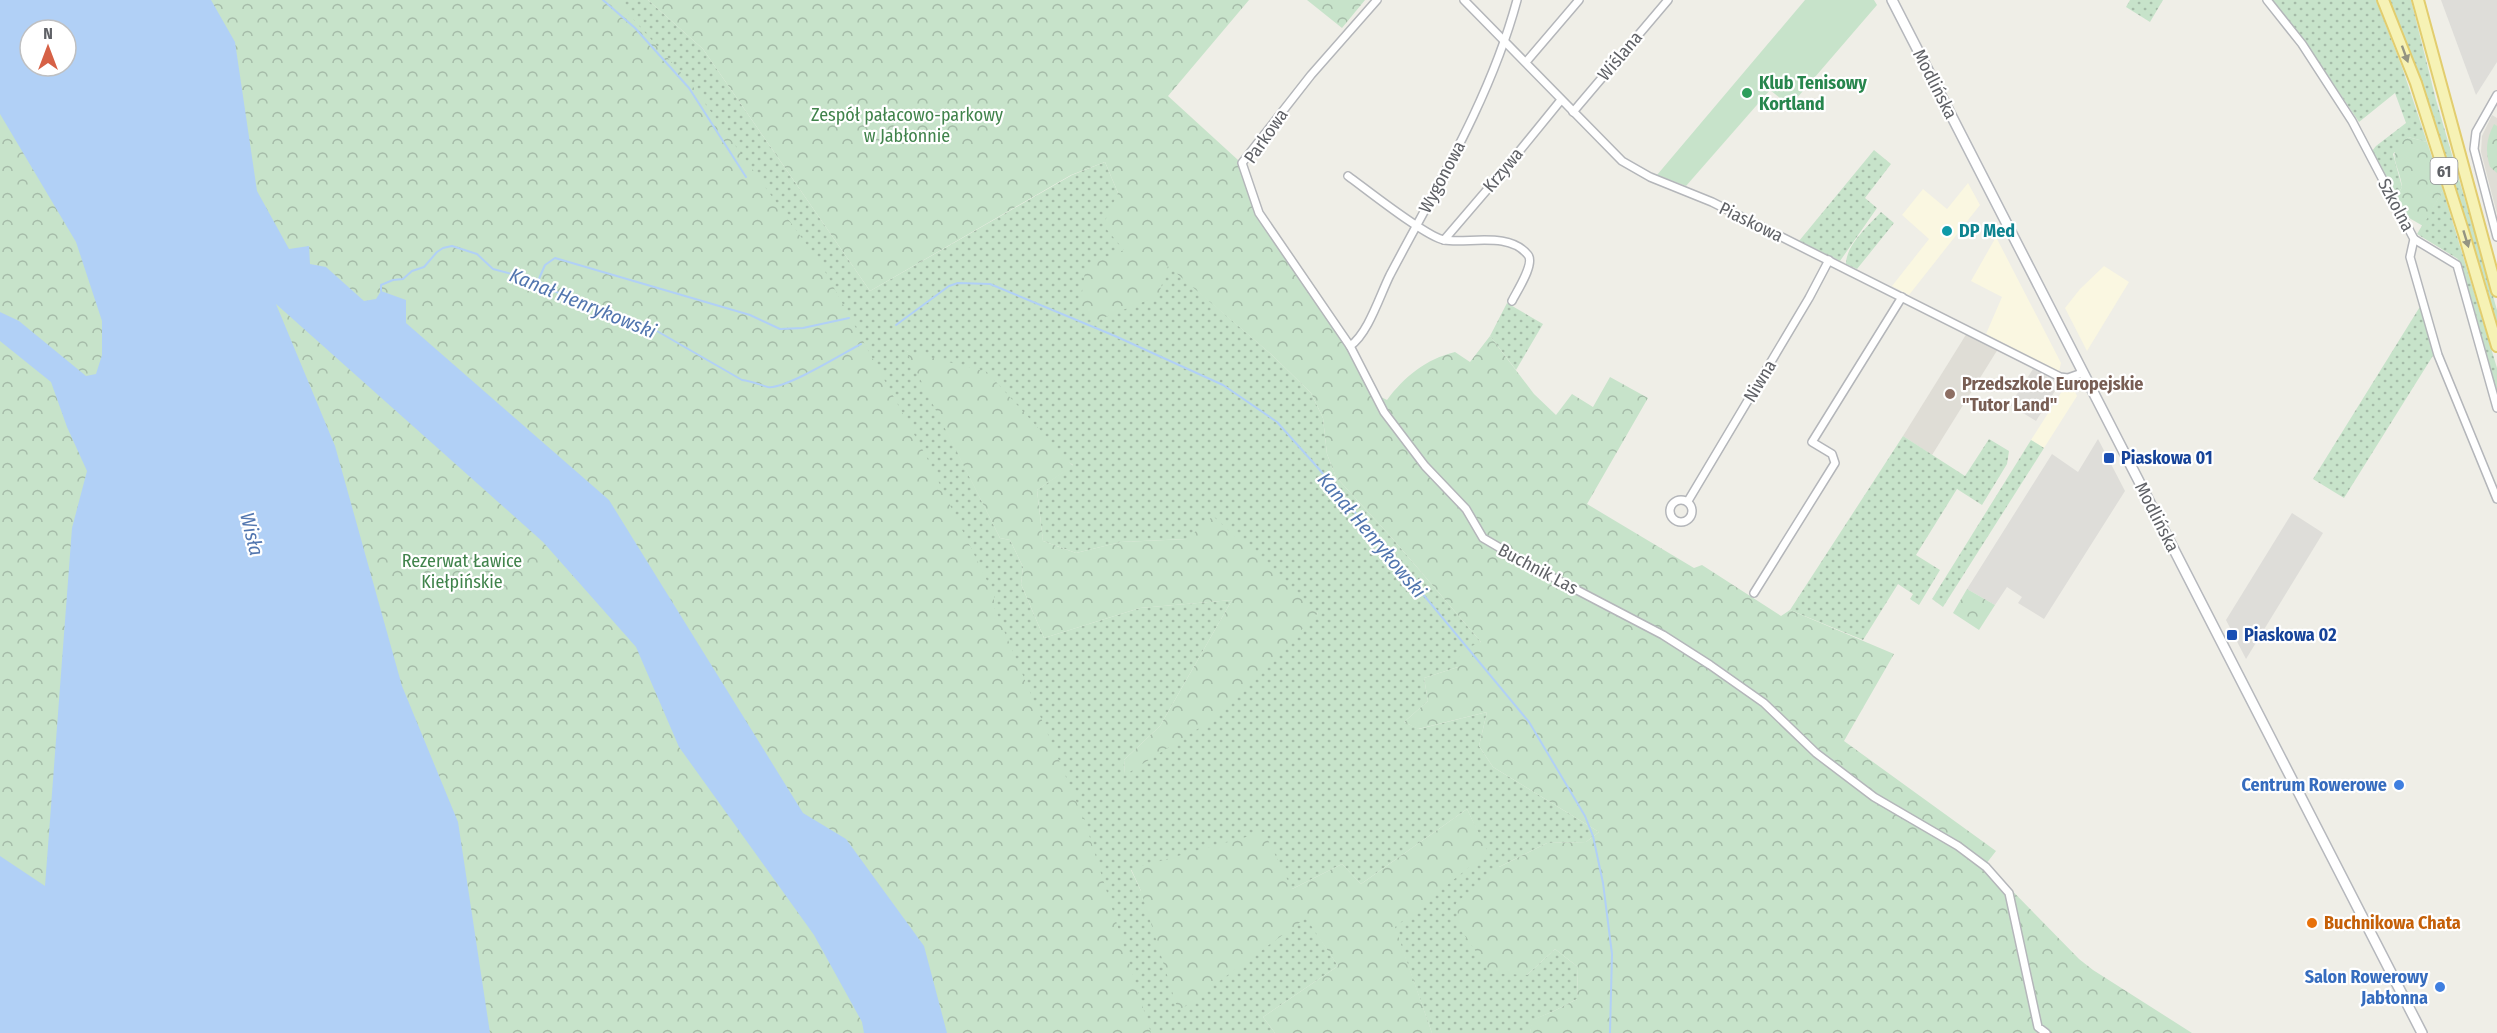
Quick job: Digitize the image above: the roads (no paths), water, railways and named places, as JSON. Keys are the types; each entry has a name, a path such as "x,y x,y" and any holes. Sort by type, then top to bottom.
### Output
{"main road":[{"name":"Modlińska","path":"1892,0 2422,1033"},
{"name":"61","path":"2383,0 2395,26 2419,94 2497,346"},
{"name":"61","path":"2418,0 2497,291"}],"street":[{"name":"Parkowa","path":"1350,346 1259,213 1242,163 1311,75 1377,0"},
{"name":"Piaskowa","path":"1464,0 1526,62 1605,147 1634,169 1712,202 2060,377 2068,378 2082,373"},
{"name":"Wygonowa","path":"1350,346 1359,340 1466,131 1506,43 1517,0"},
{"path":"1526,62 1579,0"},
{"name":"Wiślana","path":"1573,112 1668,0"},
{"name":"Szkolna","path":"2267,0 2302,44 2352,121 2414,239 2410,257 2438,355 2497,499"},
{"path":"2497,95 2476,132 2474,149 2497,237"},
{"name":"Krzywa","path":"1444,240 1561,100"},
{"path":"1348,176 1444,240 1492,240 1518,248 1526,253 1530,259 1529,267 1512,301"},
{"path":"2414,239 2457,265 2497,408"},
{"name":"Niwna","path":"1688,501 1829,260"},
{"path":"1754,593 1835,463 1832,454 1812,442 1902,297"},
{"name":"Buchnik Las","path":"1350,346 1384,412 1425,466 1466,509 1483,538 1531,566 1663,634 1764,703 1816,753 1850,779 1892,809 1958,846 1986,867 2009,893 2038,1027 2046,1033"}],"water":[{"name":"Wisła","path":"0,0 211,0 235,42 257,191 289,249 309,246 310,264 326,267 364,301 376,299 381,291 406,300 406,323 609,500 803,813 846,839 924,946 947,1033 864,1033 862,1022 814,935 679,747 636,647 543,542 276,304 335,446 402,686 458,822 490,1033 0,1033 0,856 45,886 72,528 87,471 67,427 51,382 0,341 0,312 19,321 86,376 96,374 102,355 102,321 76,242 0,114"}],"waterway":[{"path":"603,0 635,28 689,88 746,177"},
{"name":"Kanał Henrykowski","path":"381,291 381,285 403,279 412,271 424,267 437,252 452,246 477,254 493,269 538,281 556,292 574,296 620,321 643,323 742,380 768,387 787,383 800,377 861,344"},
{"path":"538,281 545,265 555,258 750,315 780,329 803,328 849,318"},
{"name":"Kanał Henrykowski","path":"896,325 949,286 958,283 990,284 1115,336 1223,385 1277,422 1319,469 1529,722 1585,816 1593,836 1603,883 1612,954 1610,1033"}],"place":[{"name":"Klub Tenisowy Kortland","path":"1747,93"},
{"name":"DP Med","path":"1947,231"},
{"name":"Przedszkole Europejskie \"Tutor Land\"","path":"1950,394"},
{"name":"Piaskowa 01","path":"2109,458"},
{"name":"Piaskowa 02","path":"2232,635"},
{"name":"Centrum Rowerowe","path":"2399,785"},
{"name":"Buchnikowa Chata","path":"2312,923"},
{"name":"Salon Rowerowy Jabłonna","path":"2440,987"}],"park label":[{"name":"Zespół pałacowo-parkowy w Jabłonnie","path":"907,125"},
{"name":"Rezerwat Ławice Kiełpińskie","path":"462,571"}]}
